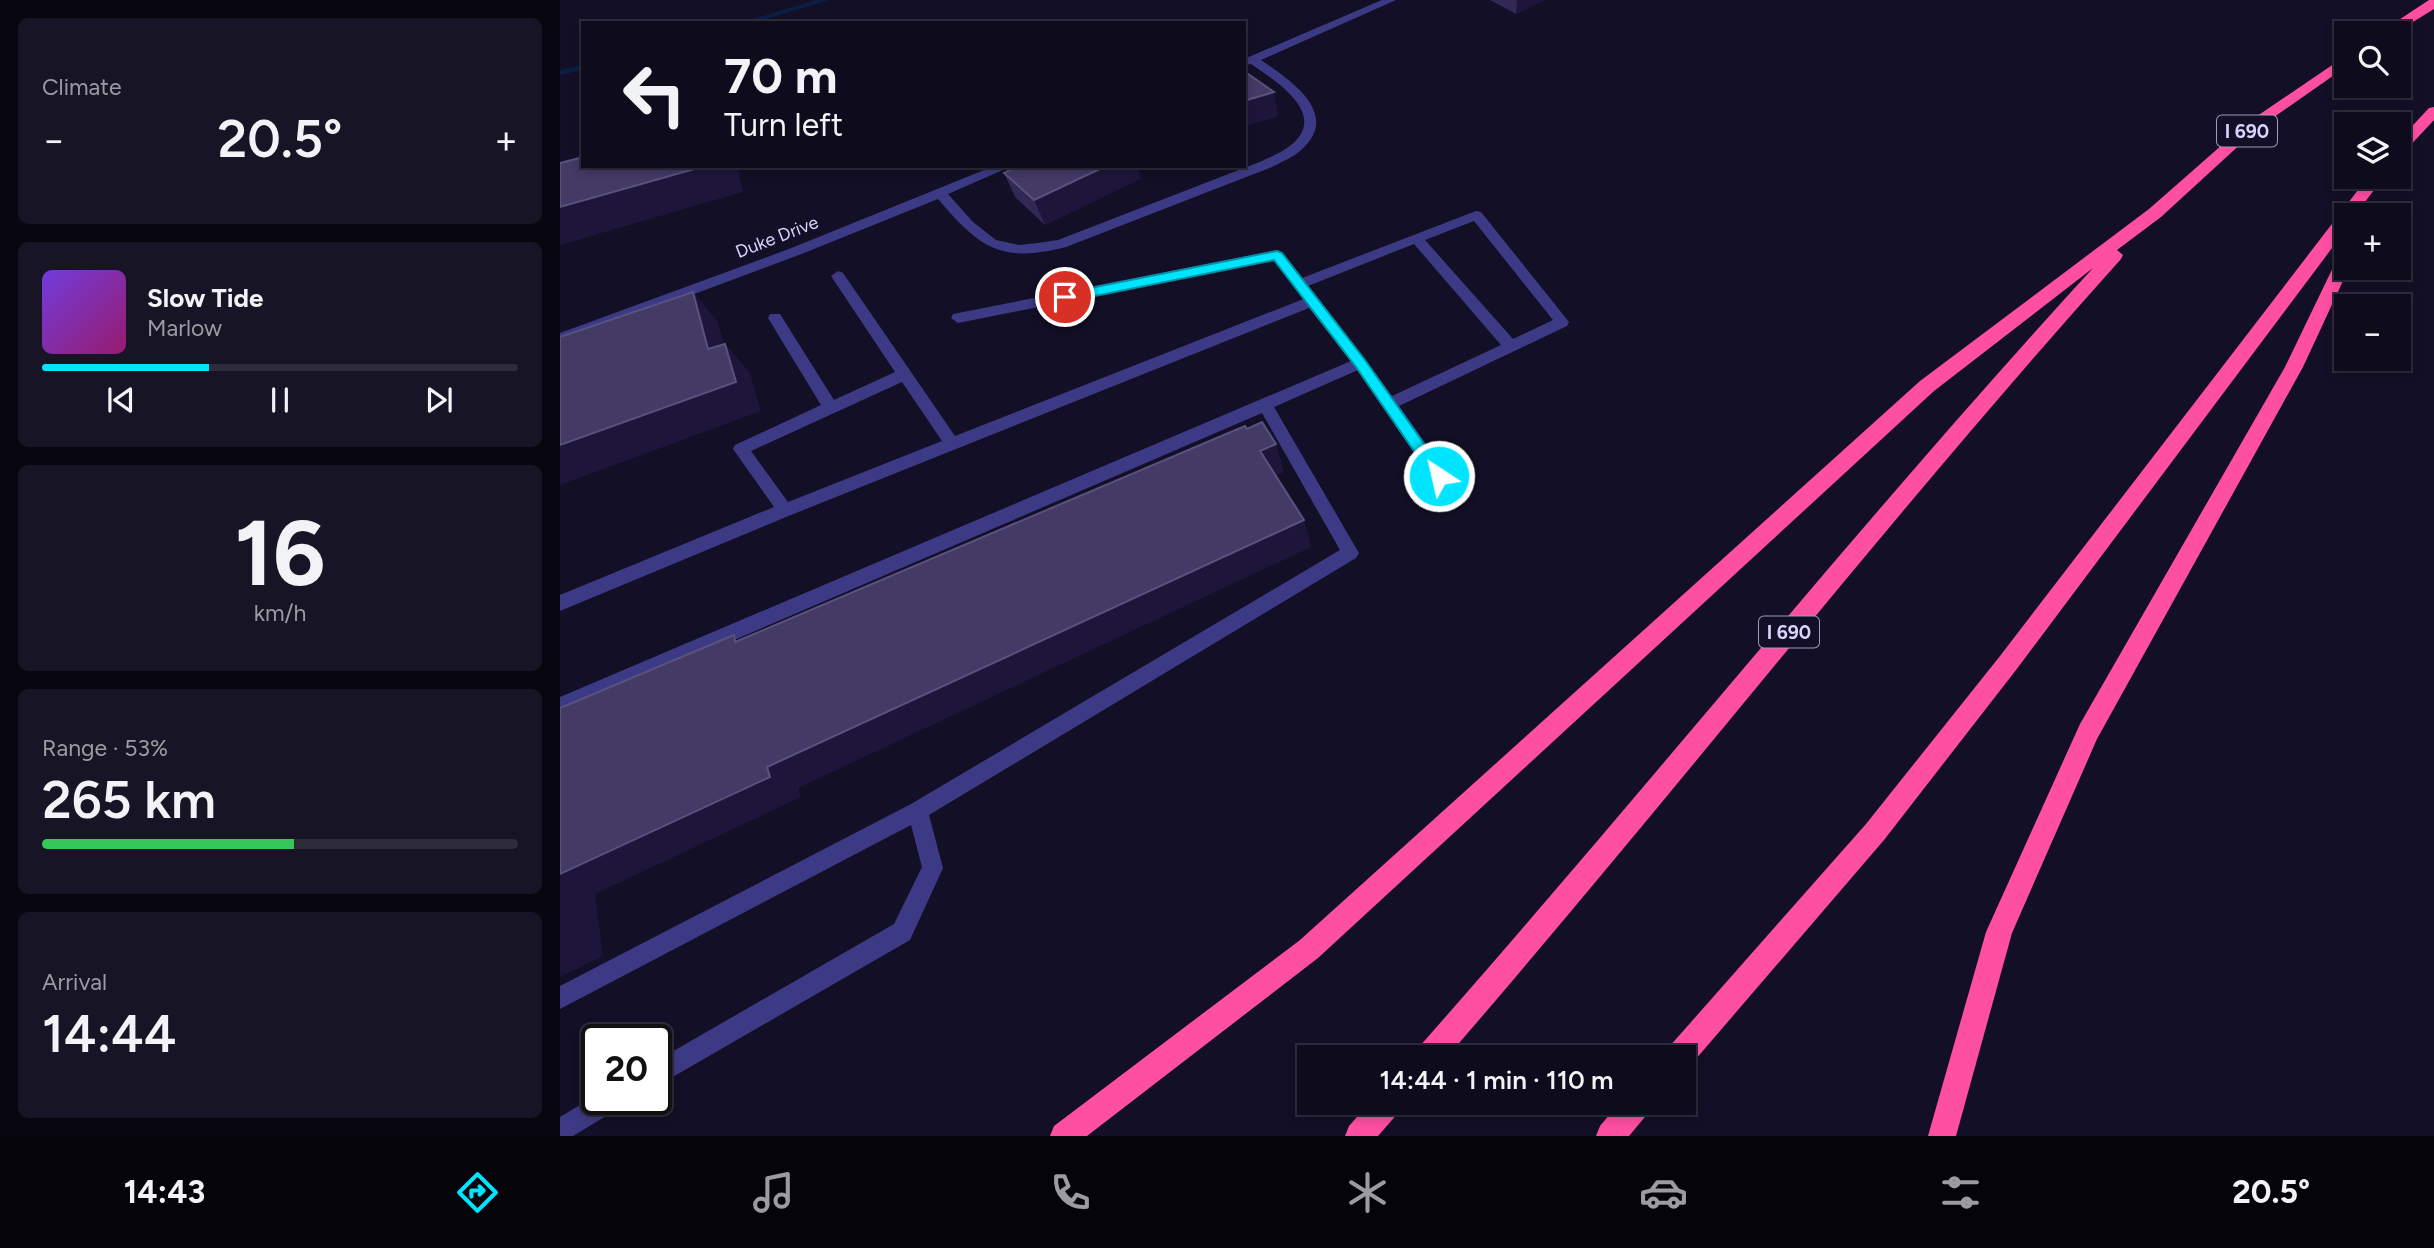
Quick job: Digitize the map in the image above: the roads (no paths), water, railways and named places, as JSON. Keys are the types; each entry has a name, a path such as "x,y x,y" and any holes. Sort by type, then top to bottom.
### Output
{"highway":[{"path":"2405,21 2434,2"},
{"name":"I 690","path":"1440,1045 1507,969 2043,332 2155,213 2252,126 2334,69"},
{"path":"2411,136 2434,111"},
{"path":"2358,203 2369,189"},
{"path":"1064,1136 1309,949 1927,386 2155,213"},
{"path":"1689,1045 1875,832 2008,663 2334,233"},
{"path":"1942,1136 1999,932 2088,732 2294,367 2336,280"},
{"path":"1359,1136 1377,1115"},
{"path":"1610,1136 1628,1115"}],"street":[{"path":"1249,61 1391,0"},
{"path":"941,194 977,236 993,245 1037,249 1061,244 1267,164 1297,147 1311,129 1311,117 1307,106 1295,90 1249,61"},
{"name":"Duke Drive","path":"560,339 941,194 1001,168"},
{"path":"1299,284 1476,215 1562,322 1389,404"},
{"path":"1416,238 1511,347"},
{"path":"958,318 1277,256 1360,363 1439,476"},
{"path":"838,275 952,444"},
{"path":"560,603 785,510 1312,302"},
{"path":"775,318 831,408"},
{"path":"560,706 1360,363"},
{"path":"785,510 741,449 904,374"},
{"path":"560,998 918,811 1350,553 1265,405"},
{"path":"672,1065 902,932 933,868 918,811"},
{"path":"560,1130 586,1115"}],"waterway":[{"path":"750,21 825,0"},
{"path":"560,73 581,68"}]}
